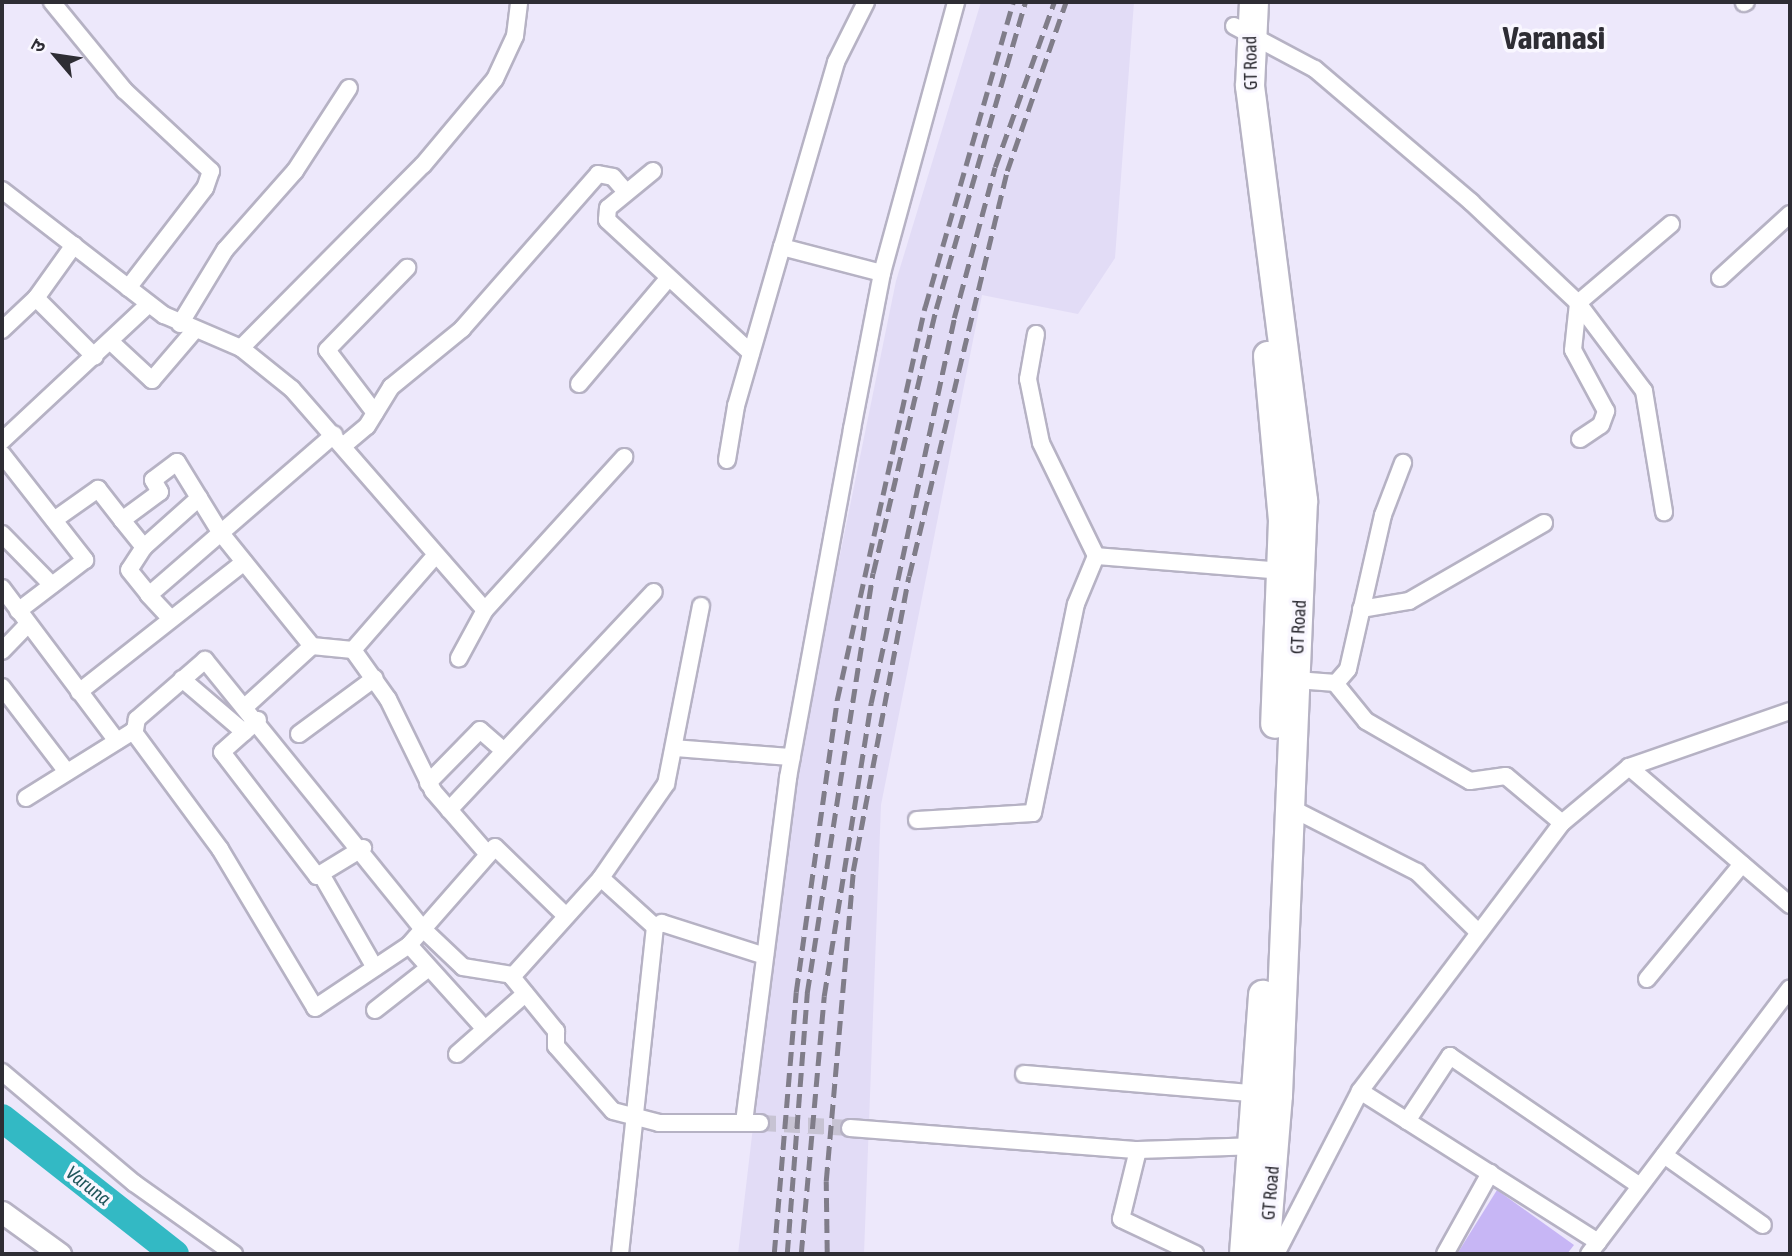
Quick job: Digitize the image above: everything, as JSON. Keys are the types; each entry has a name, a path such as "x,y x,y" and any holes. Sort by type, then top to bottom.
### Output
{"highway":[{"name":"GT Road","path":"1254,2 1241,20 1250,86 1293,520 1296,680 1289,807 1275,923"},
{"name":"GT Road","path":"1265,1254 1265,1146 1275,923 1281,571 1293,520"},
{"name":"GT Road","path":"1244,1254 1265,1146"}],"street":[{"path":"52,2 124,90 211,171 205,188 128,288"},
{"path":"241,348 423,165 495,79 515,36 519,2"},
{"path":"727,460 751,353 836,62 866,2"},
{"path":"26,798 133,731 136,719 205,660 363,848 424,929 463,967 513,975 556,1031 556,1046 613,1111 632,1119 752,1122 765,956 792,757 882,272 956,2"},
{"path":"1241,20 1315,69 1471,202 1578,303 1644,391 1664,512"},
{"path":"111,342 152,380 187,328 225,250 295,171 349,88"},
{"path":"653,171 608,208 607,220 667,280 751,353"},
{"path":"149,595 220,532 375,414 391,387 462,329 598,174 613,177 626,192"},
{"path":"2,190 149,304 187,328 241,348 292,389 339,441 434,556 485,610"},
{"path":"1720,278 1790,214"},
{"path":"1580,439 1601,425 1606,411 1573,350 1578,303 1671,224"},
{"path":"3,326 36,298 74,245"},
{"path":"782,247 882,272"},
{"path":"375,414 327,350 407,268"},
{"path":"579,384 667,280"},
{"path":"36,298 95,357"},
{"path":"2,440 95,357 149,304"},
{"path":"918,820 1033,813 1076,604 1096,556 1041,443 1028,379 1036,334"},
{"path":"2,454 85,560 52,585 23,617 2,651"},
{"path":"459,658 485,610 624,457"},
{"path":"122,520 160,492 153,480 177,462 220,532 312,646 354,650 374,678 428,783 486,852"},
{"path":"1335,683 1348,670 1382,515 1403,463"},
{"path":"54,520 98,489 144,547"},
{"path":"171,620 129,570 144,547 199,498"},
{"path":"1362,609 1409,601 1544,523"},
{"path":"2,534 52,585"},
{"path":"354,650 434,556"},
{"path":"1096,556 1281,571"},
{"path":"79,691 244,562"},
{"path":"2,588 117,741"},
{"path":"449,810 654,592"},
{"path":"513,975 601,878 666,784 701,606"},
{"path":"246,706 312,646"},
{"path":"299,734 374,678"},
{"path":"182,679 244,732"},
{"path":"1296,680 1335,683 1366,721 1470,781 1506,776 1562,823"},
{"path":"2,687 67,772"},
{"path":"1276,1254 1360,1091 1562,823 1629,767 1790,711"},
{"path":"258,720 222,752 321,874 375,968"},
{"path":"428,783 480,730 503,750"},
{"path":"133,731 220,849 315,1008 409,946 486,852 495,847 566,916"},
{"path":"674,748 792,757"},
{"path":"1629,767 1790,905"},
{"path":"1289,807 1417,872 1478,932"},
{"path":"321,874 363,848"},
{"path":"1647,979 1742,864"},
{"path":"601,878 655,927"},
{"path":"655,927 662,923 765,956"},
{"path":"620,1254 632,1119 655,927"},
{"path":"409,946 426,970 484,1028"},
{"path":"375,1010 426,970"},
{"path":"1360,1091 1490,1173 1593,1248 1790,988"},
{"path":"457,1054 525,994"},
{"path":"1407,1121 1450,1056 1640,1186"},
{"path":"2,1072 134,1183 234,1254"},
{"path":"1024,1074 1268,1094"},
{"path":"850,1128 1138,1150 1265,1146"},
{"path":"1138,1150 1121,1219 1195,1254"},
{"path":"1664,1155 1763,1225"},
{"path":"1445,1254 1490,1173"},
{"path":"2,1212 60,1254"}],"shaded area":[{"path":"981,2 1134,2 1115,258 1078,314 982,295 881,805 864,1254 738,1254 794,780 896,281"}],"building":[{"path":"1497,1190 1574,1245 1567,1254 1457,1254"}],"waterway":[{"name":"Varuna","path":"2,1118 175,1254"}],"tunnel":[{"path":"760,1123 850,1128"}],"railway":[{"path":"774,1254 796,992 837,700 925,307 1013,2"},
{"path":"787,1254 807,993 873,573 936,309 1025,2"},
{"path":"801,1254 824,996 871,703 954,318 995,167 1054,2"},
{"path":"827,1254 826,1181 853,871 909,576 1007,171 1066,2"}],"district":[{"name":"Varanasi","path":"1554,38"}]}
